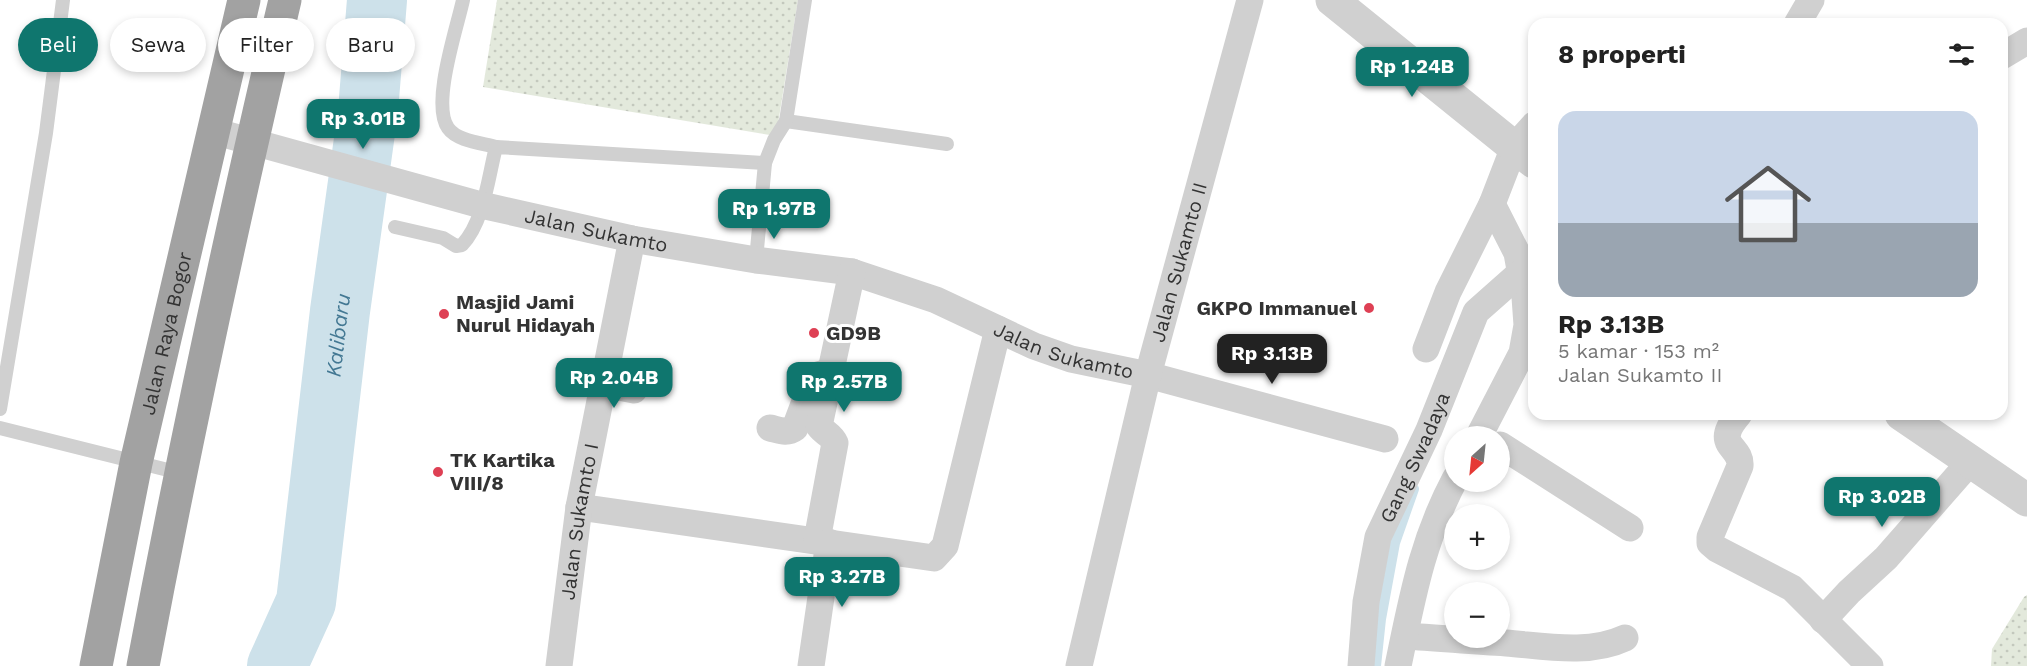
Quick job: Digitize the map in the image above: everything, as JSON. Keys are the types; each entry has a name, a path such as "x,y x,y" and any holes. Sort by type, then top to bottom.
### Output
{"highway":[{"name":"Jalan Raya Bogor","path":"96,666 136,463 244,0"},
{"name":"Jalan Raya Bogor","path":"143,666 180,473 251,142 285,0"}],"street":[{"name":"Jalan Sukamto II","path":"1079,666 1148,375 1250,0"},
{"path":"1332,0 1527,147 1492,204 1448,292 1426,349"},
{"path":"1800,18 1811,0"},
{"path":"2008,52 2027,41"},
{"name":"Jalan Sukamto","path":"213,131 481,206 632,239 756,260 852,272 936,300 1071,359 1148,375 1385,439"},
{"path":"1492,204 1517,253 1525,297 1527,325 1522,353 1492,426"},
{"name":"Jalan Sukamto I","path":"559,666 579,507 632,239"},
{"path":"811,666 835,443 832,437 822,431 819,426 852,272"},
{"name":"Gang Swadaya","path":"1362,666 1366,602 1378,537 1429,430 1476,312 1520,273"},
{"path":"579,507 934,558 945,546 998,329"},
{"path":"770,428 784,432 795,428 813,380 818,375 829,372"},
{"path":"603,384 634,390"},
{"path":"1734,420 1727,438 1729,447 1739,456 1740,466 1710,537 1710,543 1717,549 1792,588 1870,666"},
{"path":"1910,420 2027,500"},
{"path":"1510,452 1630,528"},
{"path":"1823,620 1886,558 1970,462"},
{"path":"1398,666 1422,556 1448,492"},
{"path":"1405,636 1567,648 1598,647 1625,638"}],"lane":[{"path":"0,409 46,133 63,0"},
{"path":"463,0 441,93 448,128 457,136 496,147 765,163"},
{"path":"756,260 765,163 774,140 786,121 805,0"},
{"path":"786,121 946,144"},
{"path":"395,227 443,238 456,246 462,245 471,234 479,217 496,147"},
{"path":"0,428 180,473"}],"shaded area":[{"path":"497,0 798,0 776,136 483,87"},
{"path":"2027,595 2027,666 1991,666 1992,649"}],"waterway":[{"name":"Kalibaru","path":"277,666 306,602 340,311 368,111 377,0"},
{"path":"1376,666 1381,619 1395,543 1414,489"}],"place":[{"name":"GKPO Immanuel","path":"1369,308"},
{"name":"Masjid Jami Nurul Hidayah","path":"444,314"},
{"name":"GD9B","path":"814,333"},
{"name":"TK Kartika VIII/8","path":"438,472"}]}
